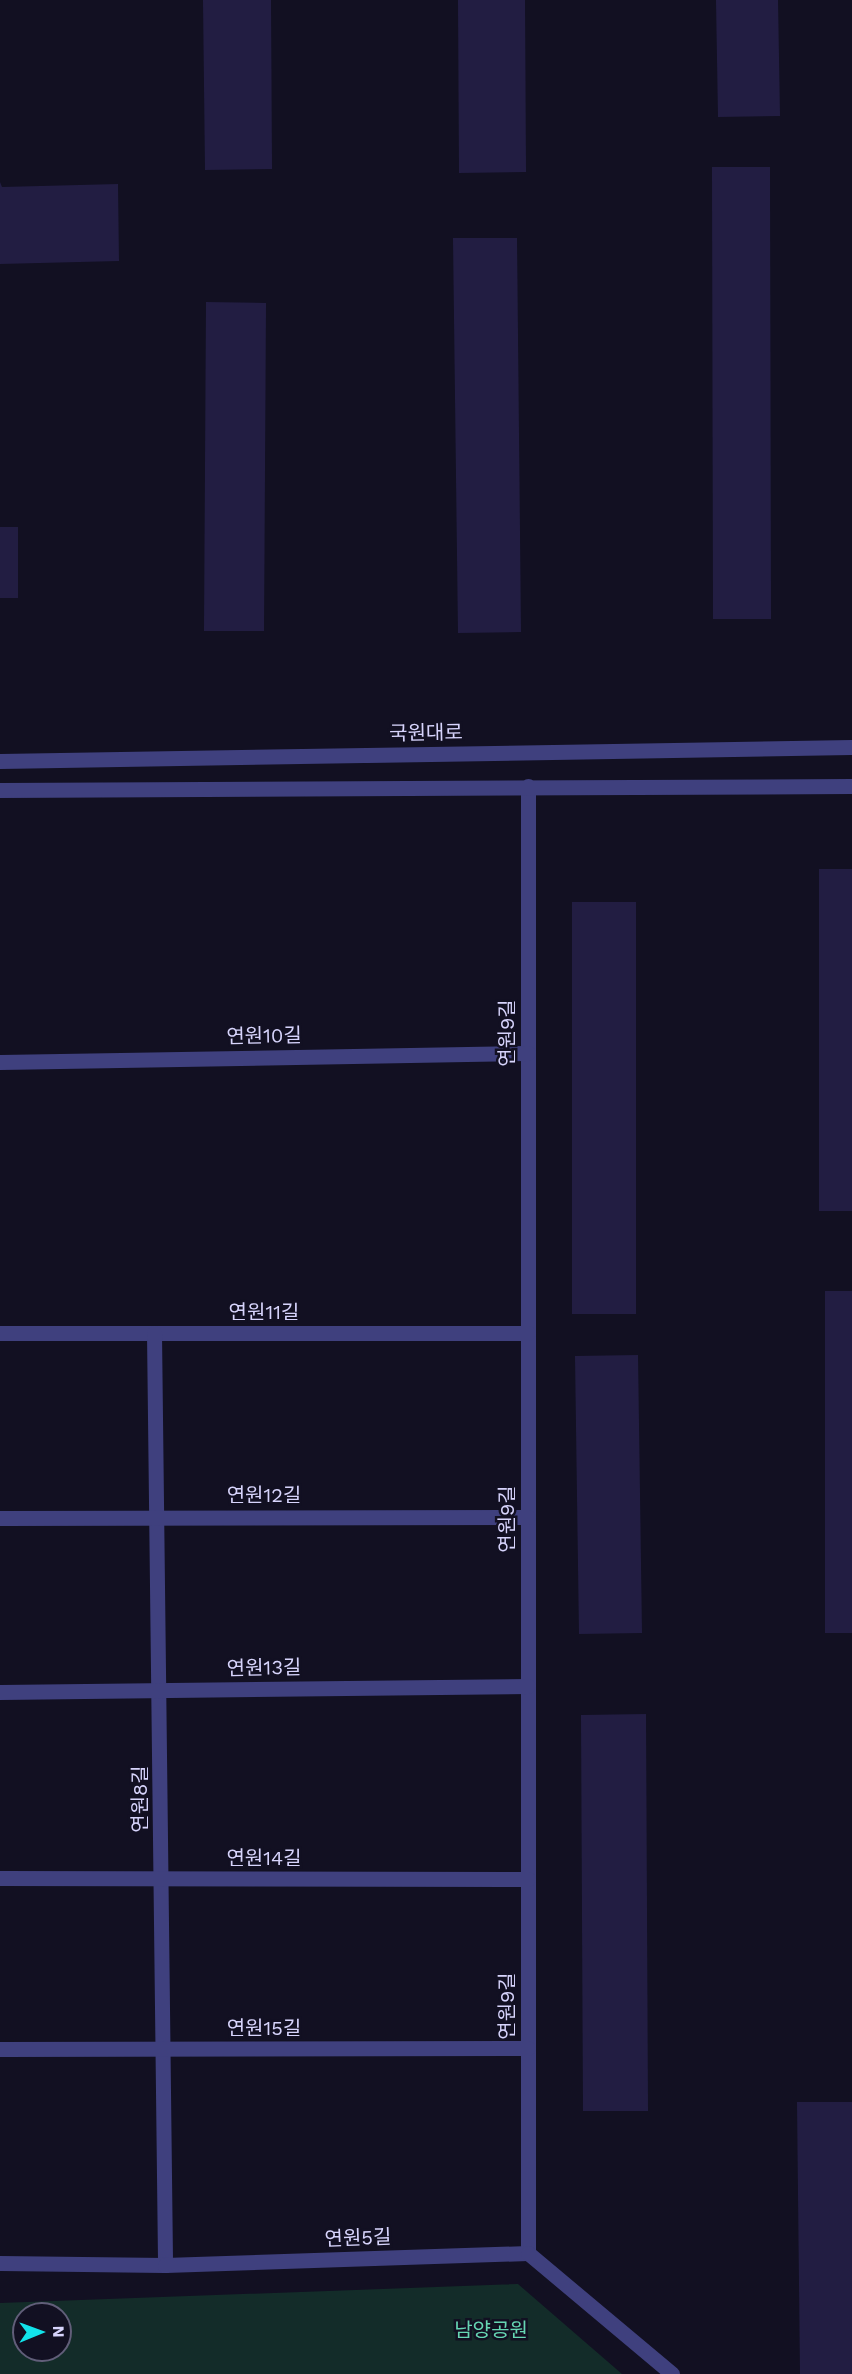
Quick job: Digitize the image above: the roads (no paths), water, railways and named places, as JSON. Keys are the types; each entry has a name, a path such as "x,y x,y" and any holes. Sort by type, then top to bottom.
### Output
{"street":[{"name":"국원대로","path":"0,761 852,747"},
{"name":"연원9길","path":"528,786 528,2253"},
{"path":"0,790 852,786"},
{"name":"연원10길","path":"0,1062 528,1053"},
{"name":"연원11길","path":"0,1333 528,1334"},
{"name":"연원8길","path":"154,1333 159,1515 165,2265"},
{"name":"연원12길","path":"0,1518 159,1515 528,1517"},
{"name":"연원13길","path":"0,1692 528,1686"},
{"name":"연원14길","path":"0,1878 528,1879"},
{"name":"연원15길","path":"0,2049 528,2048"},
{"path":"528,2253 672,2374"},
{"name":"연원5길","path":"0,2263 165,2265 528,2253"}],"park label":[{"name":"남양공원","path":"491,2330"}]}
